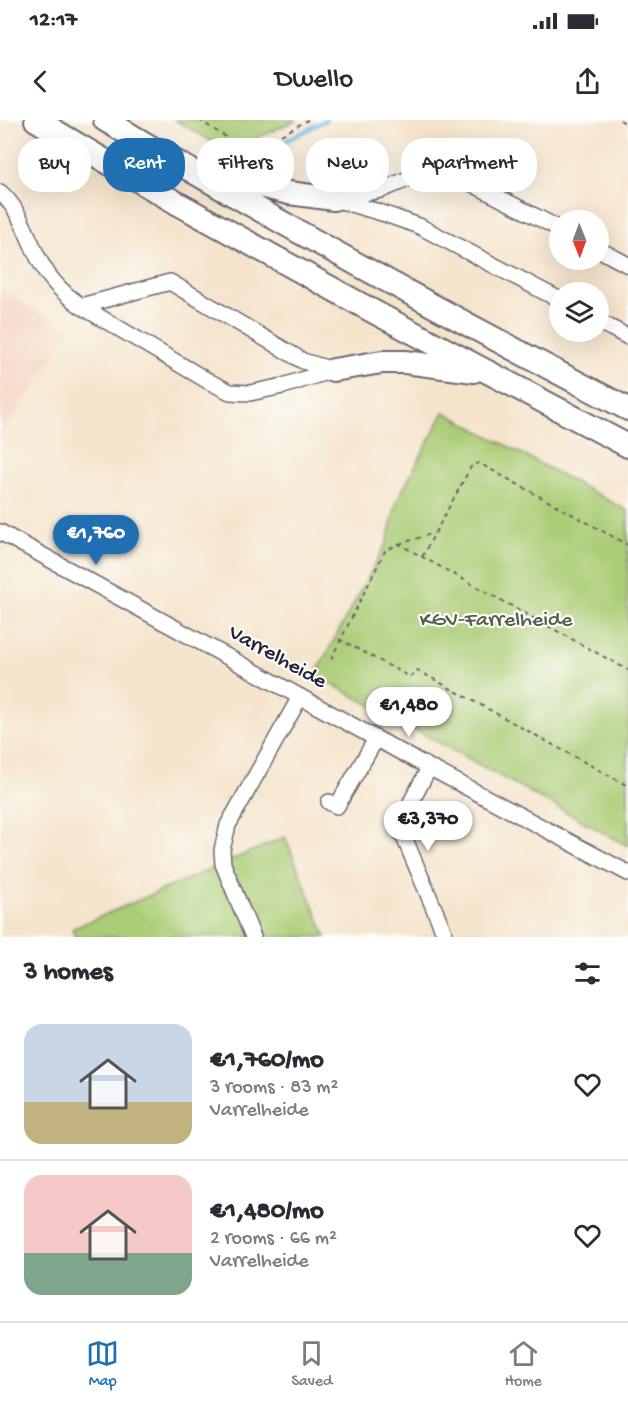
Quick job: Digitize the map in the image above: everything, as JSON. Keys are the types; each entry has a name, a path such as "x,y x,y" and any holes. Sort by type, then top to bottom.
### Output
{"highway":[{"path":"36,120 195,213 490,374 628,446"},
{"path":"105,120 196,174 396,286 628,409"},
{"path":"196,174 241,178 289,193 334,200"},
{"path":"333,370 382,362 405,362 490,374"}],"street":[{"path":"334,200 381,190 408,179 432,174 455,175 549,223"},
{"path":"0,192 19,215 42,265 54,284 81,306 230,392 250,393 283,386 333,370"},
{"path":"334,200 419,226 549,294"},
{"path":"609,255 628,265"},
{"path":"81,306 170,282 303,361 333,370"},
{"path":"609,327 628,337"},
{"name":"Varrelheide","path":"0,532 429,768 628,873"},
{"path":"253,937 223,864 224,838 228,825 300,697"},
{"path":"329,802 338,806 376,739"},
{"path":"429,768 399,825 446,937"}],"path":[{"path":"199,120 236,142 252,145 267,141 308,120"},
{"path":"620,120 628,125"},
{"path":"422,556 472,465 479,463 628,544"},
{"path":"331,659 385,550 435,532"},
{"path":"399,544 628,670"},
{"path":"339,639 410,678 417,670 628,786"}],"shaded area":[{"path":"0,289 70,331 0,438"}],"green space":[{"path":"175,120 297,120 257,138 206,138"},
{"name":"KGV-Farrelheide","path":"444,412 628,511 628,846 315,675 387,542 397,501"},
{"path":"285,837 326,937 75,937 72,929"}],"waterway":[{"path":"291,138 326,120"}]}
